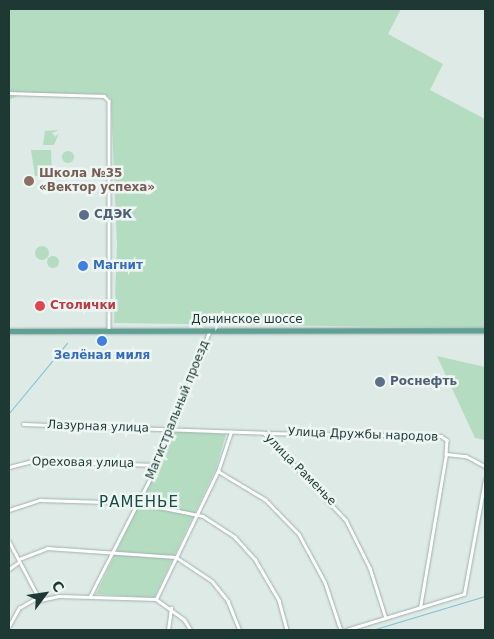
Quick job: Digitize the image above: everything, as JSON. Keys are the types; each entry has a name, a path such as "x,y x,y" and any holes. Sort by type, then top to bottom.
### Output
{"main road":[{"name":"Донинское шоссе","path":"9,331 485,330"}],"street":[{"path":"9,93 104,96 109,101 109,331"},
{"name":"Магистральный проезд","path":"90,596 140,503 172,430 210,330"},
{"name":"Лазурная улица","path":"23,424 172,430"},
{"name":"улица Раменье","path":"172,430 264,433 346,520 370,568 386,618"},
{"path":"156,599 218,471 231,432"},
{"name":"Улица Дружбы народов","path":"264,433 441,436 447,440 420,608"},
{"name":"Улица Дружбы народов","path":"446,454 466,456 485,466"},
{"name":"Ореховая улица","path":"9,467 33,461 157,465"},
{"path":"218,471 266,500 299,534 325,582 341,630"},
{"path":"346,630 464,594 485,480"},
{"path":"9,510 40,500 140,503 198,515 235,537 255,559 279,600 287,630"},
{"path":"9,541 39,598"},
{"path":"9,569 19,561 47,548 115,550 176,557 212,581 228,601 240,630"},
{"path":"9,626 19,608 39,598 90,596 156,599 171,608 191,630"},
{"path":"168,630 171,608"}],"green space":[{"path":"9,9 401,9 388,34 443,64 430,90 485,119 485,328 114,323 117,246 111,99 104,94 59,93 22,94 9,100"},
{"path":"59,130 52,133 55,137 59,133 54,145 43,145 45,131"},
{"path":"31,150 51,150 52,176 35,176"},
{"path":"68,151 74,157 68,163 62,157"},
{"path":"39,246 45,246 49,253 45,260 39,260 35,256 35,250"},
{"path":"51,256 55,256 59,262 55,268 51,268 47,264 47,260"},
{"path":"437,356 485,367 485,440 475,438"},
{"path":"174,431 226,434 216,469 154,598 96,594"}],"waterway":[{"path":"9,413 67,343"},
{"path":"372,630 485,596"}],"place":[{"name":"Школа №35 «Вектор успеха»","path":"29,181"},
{"name":"СДЭК","path":"84,215"},
{"name":"Магнит","path":"83,266"},
{"name":"Столички","path":"40,306"},
{"name":"Зелёная миля","path":"102,341"},
{"name":"Роснефть","path":"380,382"}],"district":[{"name":"РАМЕНЬЕ","path":"139,503"}]}
